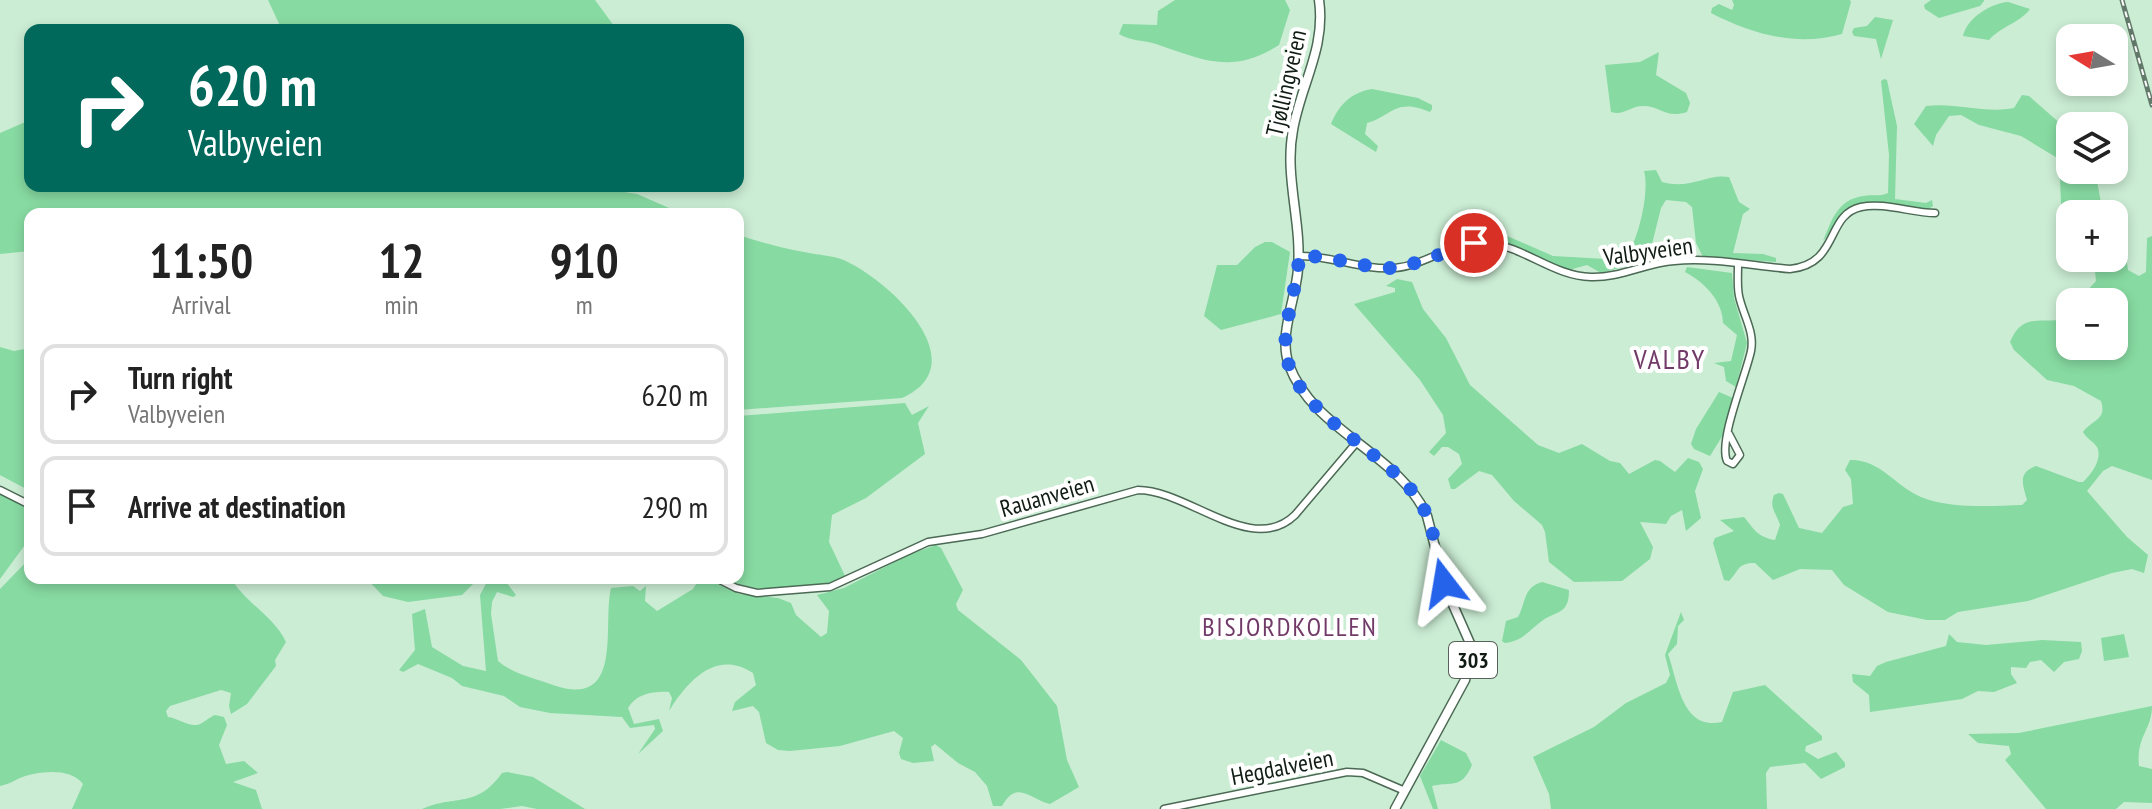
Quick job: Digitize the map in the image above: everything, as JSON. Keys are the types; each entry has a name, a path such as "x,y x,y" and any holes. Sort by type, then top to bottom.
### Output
{"main road":[{"name":"Tjøllingveien","path":"1319,0 1319,41 1295,119 1290,148 1299,256 1286,336 1287,359 1294,375 1313,400 1407,485 1421,502 1451,605 1473,650 1465,680 1395,809"}],"street":[{"name":"Valbyveien","path":"1299,256 1322,256 1387,269 1400,268 1461,245 1481,243 1506,247 1555,270 1584,277 1614,275 1675,261 1805,267 1822,256 1847,214 1859,207 1935,213"},
{"path":"1729,434 1753,342 1739,296 1738,265"},
{"name":"Rauanveien","path":"728,584 757,593 830,587 928,542 982,534 1138,490 1164,493 1246,528 1269,530 1285,524 1295,515 1357,442"},
{"path":"0,490 24,502"},
{"name":"Hegdalveien","path":"1164,809 1347,772 1363,773 1405,791"}],"green space":[{"path":"268,0 595,0 613,24 279,24"},
{"path":"1175,0 1285,0 1290,10 1279,45 1247,60 1218,62 1203,59 1119,34 1123,24 1157,25 1158,11"},
{"path":"1732,0 1851,2 1842,34 1791,39 1742,27 1711,13 1712,8 1719,4 1732,10"},
{"path":"1931,0 1984,1 1980,6 1939,18 1925,9 1924,5"},
{"path":"2008,2 2030,9 1989,40 1963,36 1969,23 1981,13 1994,5"},
{"path":"1875,17 1893,20 1881,59 1876,39 1854,36 1852,32 1854,28 1867,26"},
{"path":"1659,52 1656,75 1686,93 1690,103 1687,112 1673,114 1643,106 1620,113 1611,112 1605,65 1640,62"},
{"path":"1887,80 1897,126 1895,199 1926,203 1932,200 1933,206 1927,210 1870,203 1849,208 1823,241 1841,206 1854,198 1888,193 1889,155 1881,81"},
{"path":"1372,89 1418,98 1432,105 1432,109 1430,112 1401,107 1367,123 1365,134 1378,146 1376,152 1331,124 1346,101 1357,93"},
{"path":"2022,95 2029,96 2056,120 2056,157 2021,136 1979,125 1961,115 1949,116 1936,135 1933,146 1914,124 1926,106 2014,108"},
{"path":"24,123 24,192 624,192 669,208 24,208 24,252 0,254 0,133"},
{"path":"1656,170 1662,182 1672,184 1729,177 1739,202 1750,209 1743,214 1733,253 1763,254 1776,258 1776,262 1703,257 1696,243 1692,207 1686,202 1666,200 1661,208 1648,260 1601,273 1587,265 1569,270 1489,236 1505,235 1553,256 1624,260 1642,217 1644,171"},
{"path":"2060,184 2098,184 2100,200 2061,200"},
{"path":"2152,236 2152,480 2112,466 2103,471 2087,491 2127,537 2148,555 2144,573 2132,569 2112,573 2028,601 1958,612 1945,620 1927,620 1888,612 1844,585 1832,570 1800,569 1773,580 1755,563 1749,563 1742,566 1729,581 1724,580 1713,543 1715,538 1734,531 1720,520 1744,517 1760,535 1775,540 1780,525 1772,503 1774,495 1779,493 1783,494 1799,528 1822,533 1843,507 1853,504 1851,479 1845,470 1850,460 1879,468 1921,497 1957,505 2022,505 2027,500 2024,476 2036,466 2083,482 2093,471 2098,452 2083,432 2101,416 2101,401 2074,386 2047,380 2014,350 2010,342 2022,325 2056,319 2056,360 2128,360 2128,288 2090,288 2096,281 2095,272 2128,270 2139,276 2146,272 2147,238"},
{"path":"744,237 841,259 859,268 900,301 929,343 932,364 924,383 902,398 744,410"},
{"path":"1272,242 1290,252 1281,314 1221,330 1204,316 1217,265 1237,265 1255,247"},
{"path":"1687,267 1732,273 1734,298 1747,343 1736,387 1726,381 1724,367 1714,363 1731,361 1737,335 1723,323 1720,307 1711,293 1685,272"},
{"path":"1397,279 1412,282 1423,309 1446,338 1470,385 1538,445 1559,453 1582,444 1610,461 1620,463 1629,474 1655,460 1675,472 1688,458 1699,462 1703,469 1695,491 1701,518 1686,531 1682,510 1671,516 1666,524 1640,522 1653,547 1650,559 1622,581 1574,582 1549,562 1542,525 1514,501 1492,475 1479,471 1451,489 1448,479 1462,464 1459,454 1448,447 1442,447 1434,456 1429,452 1446,433 1443,415 1420,380 1354,304 1395,292 1395,288 1386,286"},
{"path":"0,347 14,351 24,349 24,488 0,475"},
{"path":"1719,392 1733,398 1723,435 1710,456 1694,449 1691,444 1696,429"},
{"path":"905,403 912,415 929,406 918,423 925,454 866,498 832,515 829,542 846,578 816,587 784,590 741,584 744,584 744,416"},
{"path":"0,493 24,506 24,546 0,579"},
{"path":"936,545 941,548 963,590 956,604 958,610 1021,660 1057,706 1067,760 1079,787 1050,804 1019,792 1002,806 993,806 987,786 975,772 935,744 931,747 934,761 913,763 901,759 899,753 903,738 894,731 840,746 778,750 766,743 759,712 753,706 732,711 735,702 756,685 753,673 740,666 727,664 705,671 685,689 669,711 672,698 669,692 651,693 636,699 628,708 634,724 659,719 663,731 638,754 655,729 654,725 630,728 622,717 550,713 520,707 504,696 462,686 452,678 418,664 403,672 399,670 415,650 412,614 425,609 432,647 463,666 486,671 480,595 486,584 508,584 516,595 513,597 497,592 492,602 498,661 524,675 576,690 591,686 601,675 606,660 611,588 633,586 640,591 646,586 645,601 657,611 696,584 718,584 739,594 778,598 791,603 796,615 821,637 827,633 829,611 817,595 844,588 908,555"},
{"path":"24,564 24,584 235,584 274,624 286,642 275,660 276,666 247,704 231,714 231,693 221,690 170,706 166,711 168,717 193,725 201,724 215,715 224,717 227,725 219,745 226,764 244,761 258,773 233,782 256,790 262,809 72,809 83,784 72,776 58,772 29,775 0,786 0,589"},
{"path":"1542,582 1569,590 1567,604 1521,637 1505,643 1502,641 1506,621 1518,617 1528,592"},
{"path":"372,584 473,584 462,595 408,602 383,596"},
{"path":"1681,612 1684,620 1678,626 1677,644 1668,654 1679,690 1690,712 1709,723 1722,722 1733,692 1765,685 1822,736 1822,740 1806,746 1805,751 1818,759 1836,752 1845,767 1821,779 1805,763 1770,767 1766,773 1767,809 1551,809 1549,794 1533,757 1594,727 1626,703 1666,683 1670,675 1665,655"},
{"path":"1949,634 1957,642 1986,645 2042,640 2081,642 2082,651 2079,659 2064,662 2054,672 2041,660 2030,662 2026,668 2011,667 2011,674 2017,683 1994,692 1978,691 1962,699 1870,712 1869,695 1853,682 1852,674 1870,676 1877,666 1886,662 1946,646"},
{"path":"2124,634 2129,657 2104,661 2101,638"},
{"path":"2152,706 2142,740 2139,766 2152,769 2152,803 2124,802 2116,809 2046,809 2005,760 2011,754 2009,746 1978,743 1968,734 2019,733"},
{"path":"1441,740 1466,753 1472,765 1460,781 1432,786 1438,809 1433,809 1420,776"},
{"path":"507,772 533,777 585,809 522,806 422,809 474,796"}],"railway":[{"path":"2122,0 2152,105"}],"district":[{"name":"VALBY","path":"1670,358"},
{"name":"BISJORDKOLLEN","path":"1290,626"}],"route":[{"path":"1444,583 1421,502 1407,485 1313,400 1292,371 1286,343 1299,256 1322,256 1387,269 1408,266 1474,243"}]}
